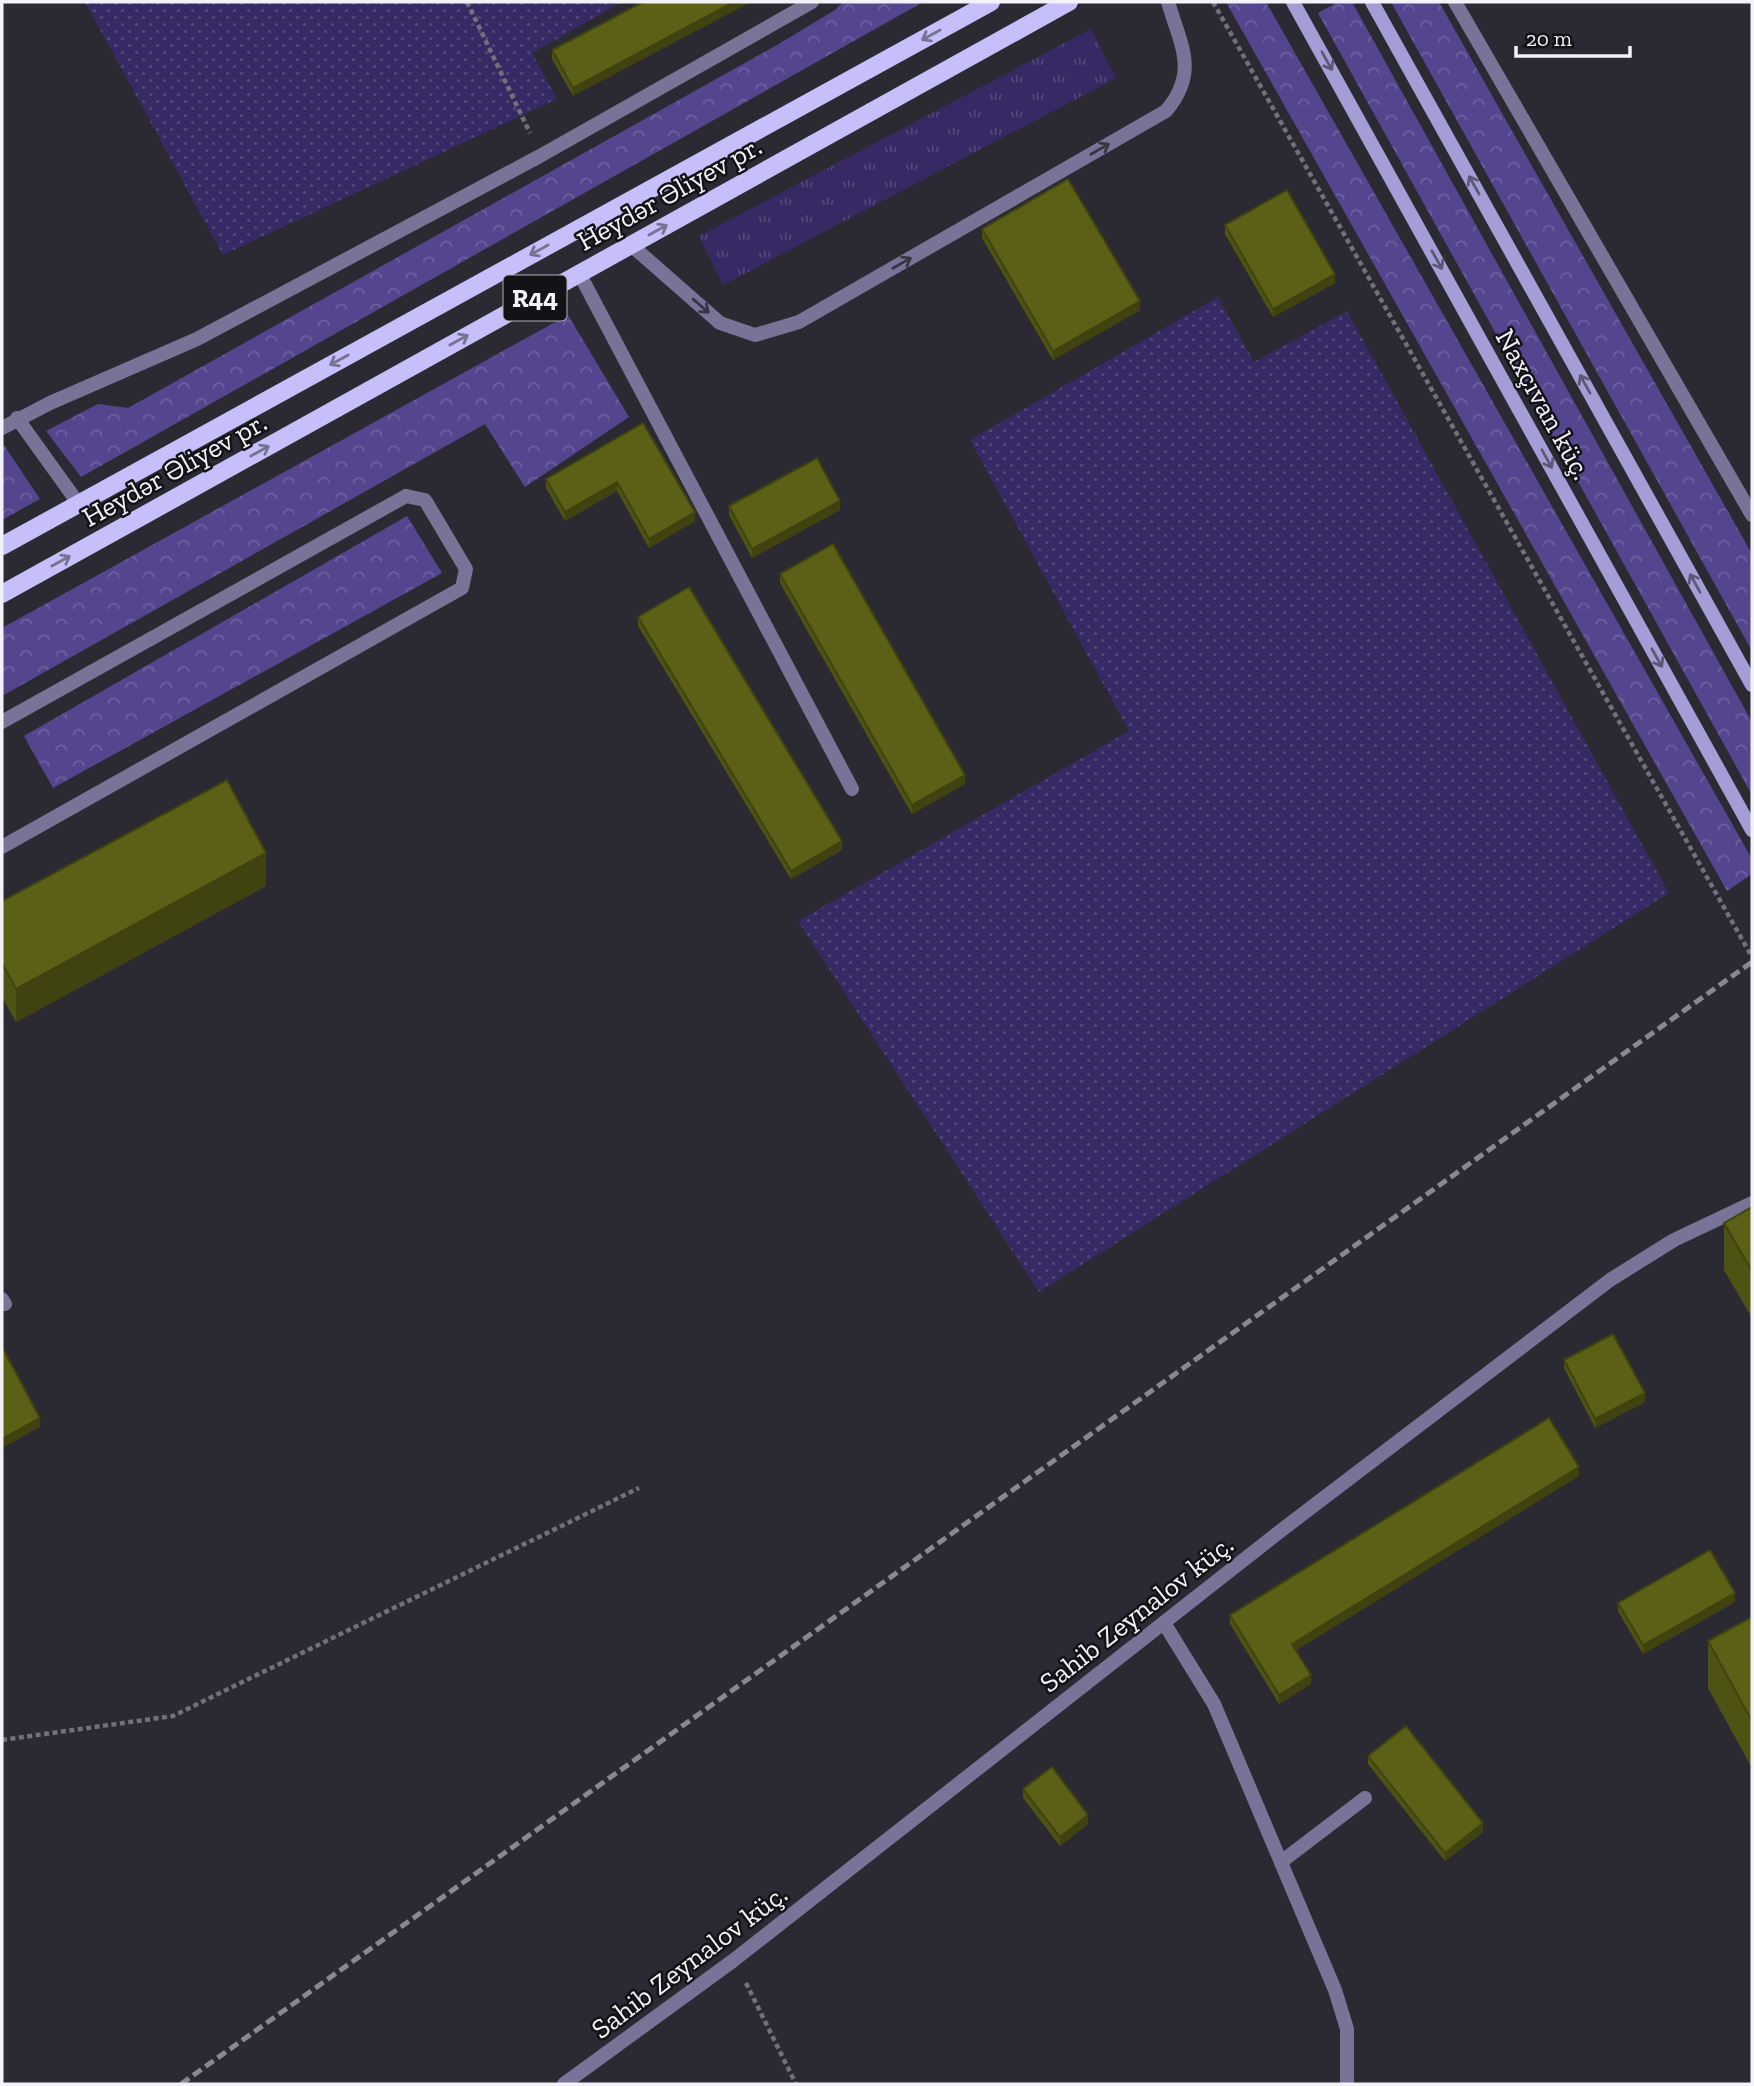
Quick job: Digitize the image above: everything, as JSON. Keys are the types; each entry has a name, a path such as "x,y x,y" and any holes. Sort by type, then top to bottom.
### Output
{"main road":[{"name":"Heydər Əliyev pr.","path":"2,546 991,2"},
{"name":"Heydər Əliyev pr.","path":"2,594 1069,2"},
{"name":"Naxçıvan küç.","path":"1293,2 1752,830"},
{"name":"Naxçıvan küç.","path":"1372,2 1752,685"}],"street":[{"path":"2,428 17,418 197,339 540,156 812,2"},
{"path":"631,245 720,323 755,335 799,322 1166,111 1182,92 1185,60 1168,2"},
{"path":"1455,2 1752,515"},
{"path":"579,273 852,789"},
{"path":"17,418 78,503"},
{"path":"2,722 406,496 425,500 466,569 463,589 2,847"},
{"name":"Sahib Zeynalov küç.","path":"564,2084 734,1960 1164,1623 1610,1280 1674,1240 1752,1203"},
{"path":"1164,1623 1214,1704 1343,2016 1349,2062 1348,2084"},
{"path":"1281,1862 1365,1798"}],"path":[{"path":"467,2 540,156"},
{"path":"1213,2 1752,957"},
{"path":"2,1740 173,1716 639,1488"},
{"path":"734,1960 796,2084"}],"green space":[{"path":"85,2 622,2 532,53 557,99 223,255"},
{"path":"843,2 923,2 81,477 46,431 98,404 128,408 777,45 835,10"},
{"path":"1226,2 1266,2 1752,859 1752,874 1727,891"},
{"path":"1338,2 1352,2 1752,722 1752,795 1318,13"},
{"path":"1391,2 1439,2 1752,554 1752,651"},
{"path":"1091,29 1116,78 723,285 699,236"},
{"path":"1218,297 1254,362 1347,311 1669,893 1039,1292 798,921 1129,731 970,440"},
{"path":"568,315 629,417 525,487 485,424 2,696 2,628"},
{"path":"4,445 40,499 2,520 2,446"},
{"path":"407,516 442,573 53,788 24,736"}],"building":[{"path":"643,2 734,2 573,88 552,50"},
{"path":"1068,179 1140,301 1053,351 982,229"},
{"path":"1287,190 1335,274 1273,309 1225,225"},
{"path":"643,423 695,512 649,539 617,482 565,512 546,479"},
{"path":"817,458 840,501 752,549 729,506"},
{"path":"833,544 965,775 912,805 780,574"},
{"path":"689,587 842,841 791,871 638,617"},
{"path":"227,780 266,853 16,989 2,963 2,901"},
{"path":"1752,1207 1752,1271 1724,1223"},
{"path":"1613,1334 1645,1393 1595,1419 1564,1360"},
{"path":"2,1347 40,1418 2,1439"},
{"path":"1549,1418 1579,1467 1292,1644 1311,1675 1279,1695 1230,1615"},
{"path":"1710,1550 1735,1593 1643,1645 1618,1603"},
{"path":"1752,1617 1752,1721 1708,1641"},
{"path":"1406,1726 1483,1823 1445,1853 1368,1756"},
{"path":"1052,1767 1088,1815 1060,1837 1023,1789"}],"railway":[{"path":"181,2084 1752,962"}]}
